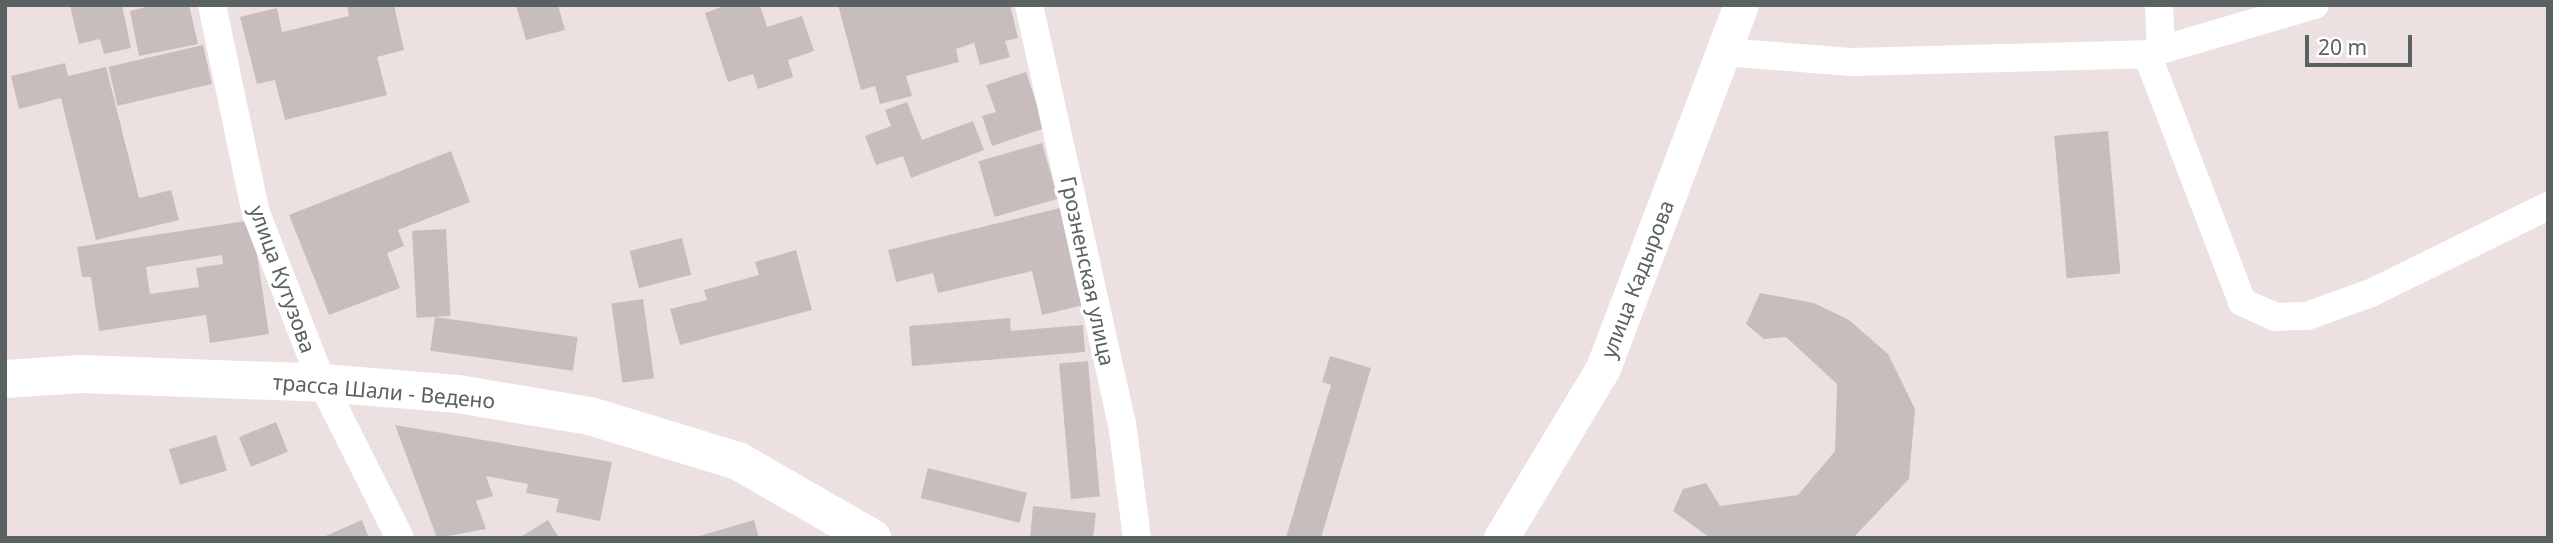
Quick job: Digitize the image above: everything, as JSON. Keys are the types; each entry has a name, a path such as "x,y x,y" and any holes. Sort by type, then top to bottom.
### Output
{"main road":[{"name":"трасса Шали - Ведено","path":"5,379 81,374 322,383 458,394 590,416 738,461 858,532"}],"street":[{"name":"улица Кутузова","path":"212,5 257,213 322,383 400,538"},
{"name":"Грозненская улица","path":"1029,5 1122,424 1137,538"},
{"name":"улица Кадырова","path":"1501,538 1603,368 1741,5"},
{"path":"2159,5 2154,52 2242,302 2274,317 2307,316 2371,293 2548,206"},
{"path":"1724,52 1852,62 2154,52 2315,5"}],"building":[{"path":"70,5 122,5 131,48 104,54 100,39 79,44"},
{"path":"155,5 189,5 198,44 139,56 130,11"},
{"path":"347,5 394,5 404,50 377,57 387,95 285,120 275,80 257,84 240,17 277,8 282,32 349,16"},
{"path":"516,5 558,5 565,30 526,40"},
{"path":"727,5 760,5 767,27 802,16 814,51 788,60 793,77 758,89 753,74 728,82 705,13"},
{"path":"838,5 1010,5 1018,38 1005,41 1010,57 980,65 974,43 956,49 959,62 906,76 912,96 880,104 875,86 861,90"},
{"path":"203,45 212,84 117,106 108,67"},
{"path":"65,63 68,76 106,67 139,198 171,190 179,220 96,240 61,98 19,109 11,76"},
{"path":"1026,72 1045,128 992,146 982,116 996,112 986,85"},
{"path":"907,102 922,140 973,121 984,150 911,178 903,156 876,165 865,136 891,126 885,110"},
{"path":"2108,131 2120,273 2067,278 2054,136"},
{"path":"1042,143 1058,199 995,217 979,161"},
{"path":"451,151 470,202 398,230 404,246 387,253 400,288 329,315 289,215"},
{"path":"1060,208 1083,305 1042,315 1032,271 938,293 933,273 896,282 888,250"},
{"path":"252,220 269,334 210,343 206,315 99,331 91,277 82,277 77,247","holes":["222,255 223,264 196,268 199,287 150,294 146,267"]},
{"path":"446,229 451,316 417,318 412,231"},
{"path":"682,238 691,275 639,288 630,251"},
{"path":"796,250 812,310 680,345 670,309 707,300 704,290 759,275 755,262"},
{"path":"1760,293 1814,303 1849,320 1888,354 1915,409 1909,479 1853,538 1710,538 1673,511 1683,489 1706,483 1720,506 1798,495 1835,451 1837,384 1786,337 1764,339 1746,324"},
{"path":"643,299 654,378 622,383 611,303"},
{"path":"435,317 578,337 573,371 430,351"},
{"path":"1010,318 1011,331 1083,325 1085,352 912,366 909,326"},
{"path":"1330,356 1371,368 1321,538 1286,538 1331,385 1322,382"},
{"path":"1088,361 1100,496 1071,499 1059,364"},
{"path":"276,422 288,452 251,467 239,437"},
{"path":"395,425 612,462 600,521 556,512 559,499 526,493 528,484 486,476 493,496 476,501 486,529 437,538"},
{"path":"216,435 227,470 180,485 169,449"},
{"path":"928,468 1027,493 1019,523 921,498"},
{"path":"1033,506 1096,513 1093,538 1030,538"},
{"path":"362,520 369,538 321,538"},
{"path":"548,520 559,538 519,538"},
{"path":"754,520 759,538 696,538 696,537"}]}
